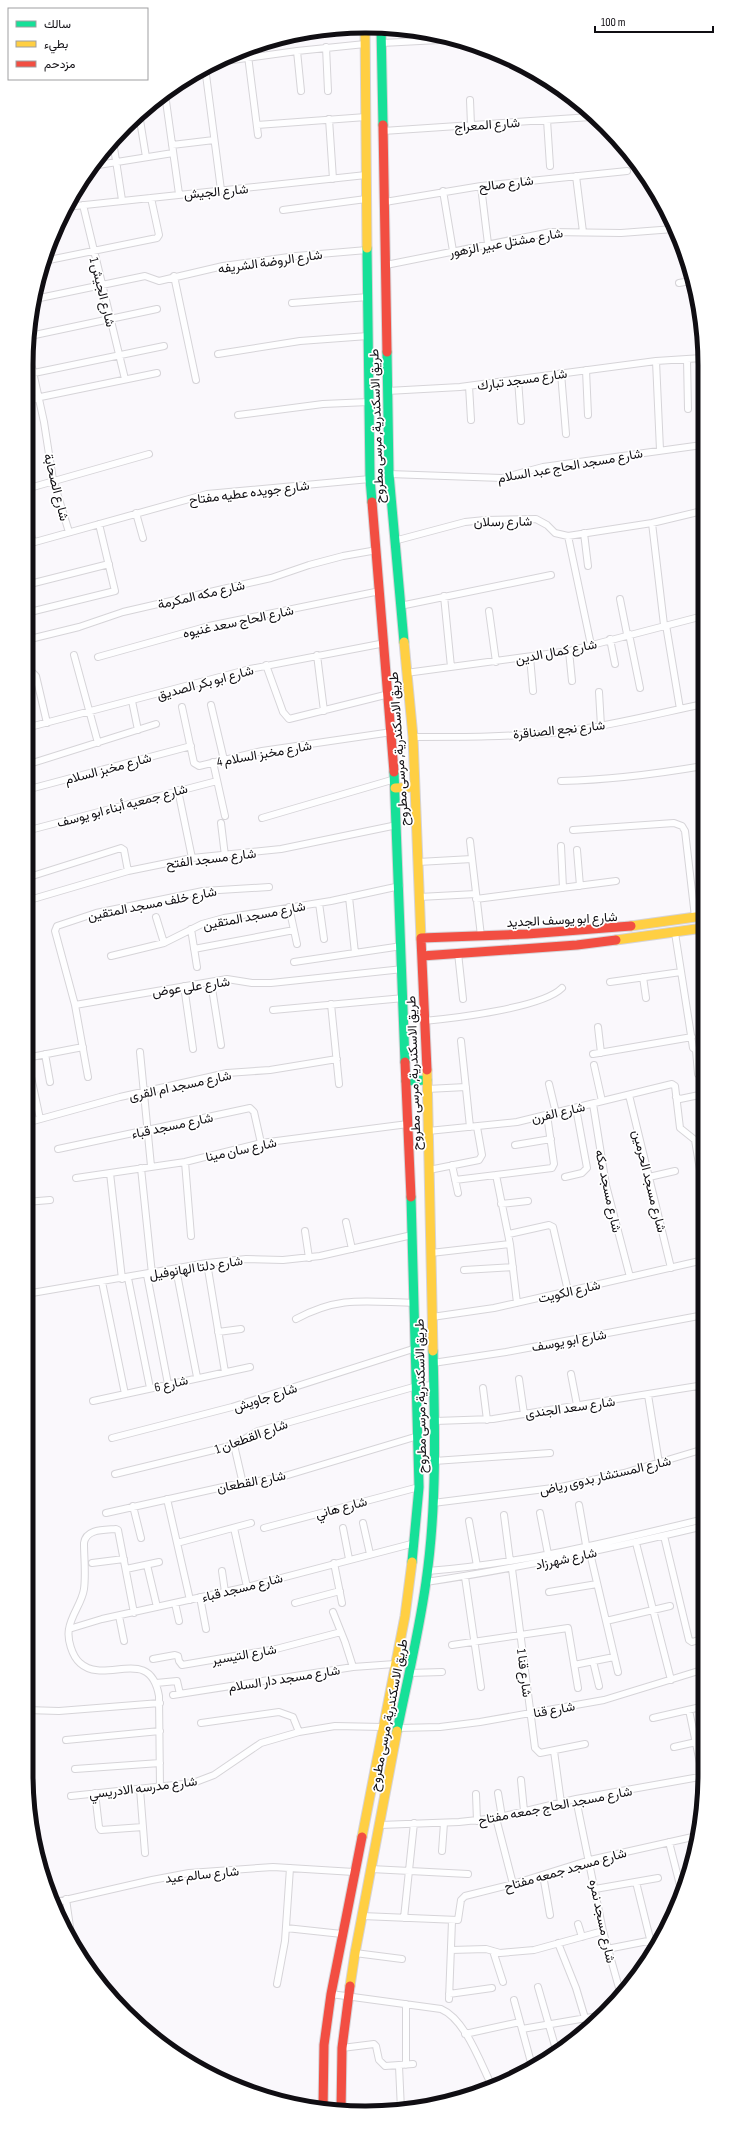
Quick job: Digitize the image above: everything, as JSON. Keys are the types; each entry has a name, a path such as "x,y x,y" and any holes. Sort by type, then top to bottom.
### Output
{"main road":[{"name":"طريق الاسكندرية, مرسى مطروح","path":"323,2103 324,2045 331,1994 405,1616 415,1543 419,1487 415,1304 395,783 385,643 370,479 364,33"},
{"name":"طريق الاسكندرية, مرسى مطروح","path":"342,2105 342,2048 355,1953 428,1571 433,1503 435,1421 427,1080 415,787 389,474 381,34"},
{"path":"368,359 387,358"},
{"path":"395,783 415,787"},
{"name":"شارع ابو يوسف الجديد","path":"421,938 615,929 698,917"},
{"name":"شارع ابو يوسف الجديد","path":"422,956 577,945 698,929"},
{"path":"406,1081 427,1080"}],"street":[{"path":"382,43 435,40"},
{"path":"236,59 297,50 365,44"},
{"path":"326,47 328,91"},
{"path":"297,50 301,91"},
{"path":"247,57 258,135"},
{"path":"206,74 221,190"},
{"path":"166,100 179,194"},
{"path":"470,100 471,124"},
{"path":"257,125 366,117"},
{"name":"شارع المعراج","path":"383,131 586,117"},
{"path":"329,119 333,179"},
{"path":"547,120 550,166"},
{"path":"140,121 146,157"},
{"path":"172,145 214,140"},
{"path":"114,148 122,200"},
{"path":"101,165 173,153"},
{"name":"شارع صالح","path":"385,202 443,191 481,186 627,171"},
{"name":"شارع الجيش","path":"74,206 366,175"},
{"path":"576,176 583,232"},
{"path":"481,186 488,244"},
{"path":"443,191 453,251"},
{"path":"51,260 157,238 159,235 151,198"},
{"path":"282,210 366,200"},
{"name":"شارع الجيش 1","path":"82,205 124,379"},
{"name":"شارع مشتل عبير الزهور","path":"386,265 551,232 621,233 669,229"},
{"name":"شارع الروضة الشريفه","path":"40,298 145,276 159,281 174,276 223,266 281,258 367,250"},
{"path":"174,276 196,380"},
{"path":"679,282 688,281"},
{"path":"292,303 368,297"},
{"path":"35,335 157,309"},
{"path":"218,354 293,342 368,336"},
{"path":"34,373 164,346"},
{"name":"شارع مسجد تبارك","path":"387,391 469,386 656,361 698,358"},
{"path":"687,359 688,409"},
{"path":"656,361 660,450"},
{"name":"شارع الصحابة","path":"33,370 53,480 69,532"},
{"path":"586,370 588,415"},
{"path":"33,398 157,373"},
{"path":"561,373 566,434"},
{"path":"518,379 520,421"},
{"path":"469,386 471,420"},
{"path":"238,415 323,404 369,402"},
{"name":"شارع مسجد الحاج عبد السلام","path":"389,474 502,478 543,467 698,445"},
{"path":"33,487 149,454"},
{"name":"شارع جويده عطيه مفتاح","path":"33,540 38,542 207,494 370,479"},
{"path":"591,644 568,536 652,523 698,512"},
{"path":"136,513 143,538"},
{"name":"شارع رسلان","path":"394,541 465,522 485,520 536,519 555,533 568,536"},
{"path":"652,523 665,625 680,709"},
{"path":"33,611 112,593 115,589 99,524"},
{"path":"584,533 588,566"},
{"name":"شارع مكه المكرمة","path":"33,638 79,627 130,610 271,578 309,565 343,556 377,550"},
{"path":"33,583 109,564"},
{"path":"400,606 551,575"},
{"name":"شارع الحاج سعد غنيوه","path":"98,657 209,626 380,591"},
{"path":"444,596 450,667"},
{"path":"620,598 640,688"},
{"path":"490,611 496,662"},
{"name":"شارع كمال الدين","path":"406,672 496,662 569,651 628,634 698,618"},
{"path":"610,639 615,664"},
{"name":"شارع ابو بكر الصديق","path":"33,726 266,665 385,643"},
{"path":"569,651 572,681"},
{"path":"74,655 98,743"},
{"path":"317,656 324,711"},
{"path":"530,657 533,691"},
{"path":"266,665 285,716 294,719 389,694"},
{"path":"33,673 36,676 47,722"},
{"path":"599,692 601,726"},
{"path":"132,701 138,730"},
{"path":"211,705 224,760"},
{"name":"شارع نجع الصناقرة","path":"412,737 474,737 553,732 601,726 698,705"},
{"name":"شارع مخبز السلام 4","path":"182,707 196,765 262,751 392,732"},
{"path":"33,763 156,724"},
{"name":"شارع مخبز السلام","path":"33,788 191,746"},
{"path":"213,762 225,816"},
{"path":"561,780 617,779 640,774 698,767"},
{"name":"شارع جمعيه أبناء ابو يوسف","path":"33,829 217,781"},
{"path":"262,818 395,783"},
{"path":"178,790 192,858"},
{"path":"573,830 674,823 682,826 698,912"},
{"path":"221,824 225,856"},
{"name":"شارع مسجد الفتح","path":"33,899 128,871 192,858 225,856 281,849 397,825"},
{"path":"470,841 481,936"},
{"path":"562,846 563,888"},
{"path":"33,876 121,848 124,850 128,871"},
{"path":"577,850 580,886"},
{"path":"418,862 472,859"},
{"path":"419,897 476,896 563,888 616,881"},
{"name":"شارع مسجد المتقين","path":"111,956 164,943 191,928 224,918 318,903 400,886"},
{"name":"شارع خلف مسجد المتقين","path":"75,1005 55,931 59,925 96,913 203,891 269,887"},
{"path":"349,897 355,953"},
{"path":"318,903 324,939"},
{"path":"289,907 297,944"},
{"path":"156,917 164,943"},
{"path":"191,928 197,967"},
{"path":"194,949 294,930"},
{"path":"675,933 692,1038 696,1050 698,1074"},
{"path":"294,962 402,946"},
{"path":"458,953 463,999"},
{"name":"شارع على عوض","path":"75,1005 227,979 252,983 271,983 403,969"},
{"path":"610,982 681,972"},
{"path":"643,977 646,998"},
{"path":"211,982 221,1046"},
{"path":"184,986 193,1048"},
{"path":"424,1021 496,1010 538,1000 551,996 562,988"},
{"path":"273,1010 404,998"},
{"path":"331,1004 340,1084"},
{"path":"75,1005 88,1077"},
{"path":"598,1027 601,1053"},
{"path":"593,1054 692,1038"},
{"path":"461,1041 470,1128"},
{"path":"33,1057 83,1047"},
{"path":"140,1052 151,1166"},
{"path":"45,1054 50,1082"},
{"name":"شارع مسجد ام القرى","path":"33,1121 144,1092 227,1074 270,1070 337,1059"},
{"path":"594,1065 602,1102"},
{"path":"549,1084 556,1113"},
{"name":"شارع الفرن","path":"428,1131 470,1128 517,1122 672,1084 675,1086 676,1097"},
{"path":"427,1090 466,1087"},
{"path":"33,1088 40,1119"},
{"name":"شارع مسجد الحرمين","path":"629,1095 671,1268"},
{"path":"698,1095 682,1099 676,1097 680,1128 684,1133 695,1140 698,1158"},
{"name":"شارع مسجد مكه","path":"593,1104 606,1185 630,1277"},
{"name":"شارع مسجد قباء","path":"58,1149 250,1108 254,1112 261,1143"},
{"path":"565,1177 582,1173 587,1168 576,1108"},
{"path":"455,1180 552,1168 554,1164 547,1115"},
{"name":"شارع سان مينا","path":"76,1178 185,1162 261,1143 408,1124"},
{"path":"429,1170 476,1161 481,1158 477,1127"},
{"path":"515,1145 551,1139"},
{"path":"185,1162 191,1236"},
{"path":"452,1165 458,1193"},
{"path":"141,1168 149,1274 168,1384"},
{"path":"649,1177 675,1171"},
{"path":"110,1173 125,1278 150,1388"},
{"path":"496,1175 501,1204 509,1234 517,1303"},
{"path":"33,1201 50,1200"},
{"path":"501,1204 528,1201"},
{"path":"346,1222 352,1249"},
{"path":"509,1234 549,1225 553,1227 568,1291"},
{"path":"305,1231 309,1258"},
{"name":"شارع دلتا الهانوفيل","path":"33,1293 176,1270 207,1263 246,1259 309,1258 412,1235"},
{"path":"431,1253 510,1244"},
{"name":"شارع الكويت","path":"432,1317 494,1308 698,1261"},
{"path":"207,1263 224,1372"},
{"path":"464,1270 513,1267"},
{"path":"176,1270 198,1377"},
{"path":"102,1282 126,1394"},
{"path":"296,1319 315,1309 335,1303 356,1300 415,1304"},
{"name":"شارع ابو يوسف","path":"433,1363 506,1352 698,1316"},
{"path":"218,1332 241,1329"},
{"name":"شارع جاويش","path":"112,1438 232,1408 416,1348"},
{"name":"شارع 6","path":"93,1401 198,1377 250,1367"},
{"path":"571,1374 577,1405"},
{"path":"519,1379 524,1414"},
{"name":"شارع القطعان 1","path":"115,1474 234,1445 258,1431 417,1386 434,1385"},
{"name":"شارع سعد الجندى","path":"435,1421 487,1420 698,1386"},
{"path":"483,1388 487,1420"},
{"path":"648,1395 659,1463"},
{"name":"شارع القطعان","path":"106,1513 167,1499 278,1478 418,1436"},
{"path":"234,1445 243,1484"},
{"name":"شارع المستشار بدوى رياض","path":"433,1503 561,1487 659,1463 698,1451"},
{"path":"434,1461 550,1453"},
{"name":"شارع هاني","path":"264,1528 419,1487"},
{"path":"167,1499 190,1600"},
{"path":"579,1505 586,1546"},
{"path":"133,1506 141,1538"},
{"path":"540,1513 548,1554"},
{"path":"504,1515 510,1561"},
{"name":"شارع شهرزاد","path":"428,1571 478,1566 548,1554 698,1520"},
{"path":"469,1521 478,1566"},
{"path":"177,1543 251,1523"},
{"path":"363,1523 370,1554"},
{"path":"234,1528 247,1587"},
{"path":"343,1528 349,1559"},
{"name":"شارع شهرزاد","path":"426,1582 512,1569 636,1543 698,1528"},
{"path":"134,1612 119,1532 116,1529 89,1533 85,1536 84,1589 69,1629 73,1653 79,1662 88,1668 98,1671 135,1668 144,1671 156,1683 160,1703 160,1787"},
{"path":"664,1536 689,1640 692,1642 698,1640"},
{"name":"شارع مسجد قباء","path":"69,1629 134,1612 247,1587 349,1559 415,1543"},
{"path":"636,1543 671,1680"},
{"path":"590,1553 618,1672"},
{"path":"92,1563 124,1559"},
{"path":"126,1569 159,1562"},
{"path":"334,1563 342,1604"},
{"path":"147,1565 156,1607"},
{"name":"شارع قنا 1","path":"512,1569 535,1748 540,1753 585,1744"},
{"path":"222,1571 225,1592"},
{"path":"465,1577 480,1687"},
{"path":"549,1592 597,1584"},
{"path":"295,1603 340,1591"},
{"path":"200,1597 206,1629"},
{"path":"175,1603 179,1621"},
{"path":"606,1621 670,1606"},
{"path":"333,1612 342,1632 353,1667"},
{"path":"119,1616 124,1641"},
{"path":"452,1645 568,1628 578,1688"},
{"name":"شارع التيسير","path":"153,1659 175,1655 178,1656 182,1665 276,1649 342,1632"},
{"path":"574,1665 614,1657"},
{"path":"594,1661 599,1686"},
{"name":"شارع مسجد دار السلام","path":"173,1695 353,1667 395,1664"},
{"name":"شارع قنا","path":"398,1728 460,1725 604,1700 698,1670"},
{"path":"409,1673 442,1672"},
{"path":"156,1683 177,1682 180,1694"},
{"path":"33,1710 59,1711 160,1703"},
{"path":"653,1718 698,1708"},
{"path":"689,1710 698,1751"},
{"path":"202,1723 279,1712 293,1717 299,1732"},
{"name":"شارع مدرسه الادريسي","path":"71,1796 160,1787 204,1780 253,1748 299,1732 334,1726 383,1727"},
{"path":"66,1740 160,1732"},
{"path":"674,1747 696,1742"},
{"path":"554,1751 561,1803"},
{"path":"75,1769 160,1763"},
{"name":"شارع مسجد الحاج جمعه مفتاح","path":"380,1824 478,1821 499,1818 576,1799 698,1779"},
{"path":"521,1780 524,1812"},
{"path":"140,1789 145,1852"},
{"path":"95,1793 98,1827 101,1830 143,1827"},
{"path":"498,1793 499,1818 513,1884"},
{"path":"476,1794 478,1821"},
{"name":"شارع مسجد نمره","path":"576,1799 590,1860 607,1949 619,1988"},
{"path":"404,1918 414,1823"},
{"path":"442,1851 444,1823"},
{"name":"شارع مسجد جمعه مفتاح","path":"452,1921 460,1919 463,1898 590,1860 692,1837"},
{"path":"669,1842 679,1882"},
{"path":"277,1984 283,1961 290,1868"},
{"name":"شارع سالم عيد","path":"58,1901 190,1873 235,1869 290,1868 354,1872"},
{"path":"371,1869 468,1874"},
{"path":"543,1875 550,1915"},
{"path":"595,1889 658,1878"},
{"path":"607,1949 650,1941 636,1882"},
{"path":"66,1899 70,1926"},
{"path":"362,1916 452,1921 449,1996 492,1988"},
{"path":"578,1924 582,1937"},
{"path":"286,1928 342,1934"},
{"path":"451,1950 486,1949 500,1953 534,1950 603,1931"},
{"path":"558,1943 587,2022"},
{"path":"493,1951 503,1982"},
{"path":"355,1953 402,1959"},
{"path":"538,1987 555,2046"},
{"path":"331,1994 442,2009 448,2012 459,2022 490,2082"},
{"path":"514,2000 531,2062"},
{"path":"406,2004 406,2065"},
{"path":"522,2029 592,2017"},
{"path":"465,2034 520,2022"},
{"path":"342,2048 374,2044 381,2064 386,2066 413,2064"},
{"path":"399,2066 401,2104"}],"traffic: fast":[{"path":"381,34 383,125"},
{"path":"367,248 370,479 372,502"},
{"path":"387,352 389,474 404,642"},
{"path":"394,772 405,1062"},
{"path":"406,1081 427,1080"},
{"path":"411,1197 419,1487 412,1562"},
{"path":"397,1731 413,1657 430,1553 434,1496 433,1351"}],"traffic: slow":[{"path":"365,33 367,248"},
{"path":"404,642 413,737 421,939"},
{"path":"395,788 415,787"},
{"path":"631,926 698,917"},
{"path":"616,940 698,929"},
{"path":"427,1070 433,1351"},
{"path":"362,1837 405,1616 412,1562"},
{"path":"350,1986 397,1731"}],"traffic: jam":[{"path":"383,125 387,352"},
{"path":"372,502 394,772"},
{"path":"421,938 527,934 631,926"},
{"path":"421,939 427,1070"},
{"path":"422,956 577,945 616,940"},
{"path":"405,1062 411,1197"},
{"path":"323,2103 324,2045 331,1994 362,1837"},
{"path":"341,2105 342,2048 350,1986"}]}
